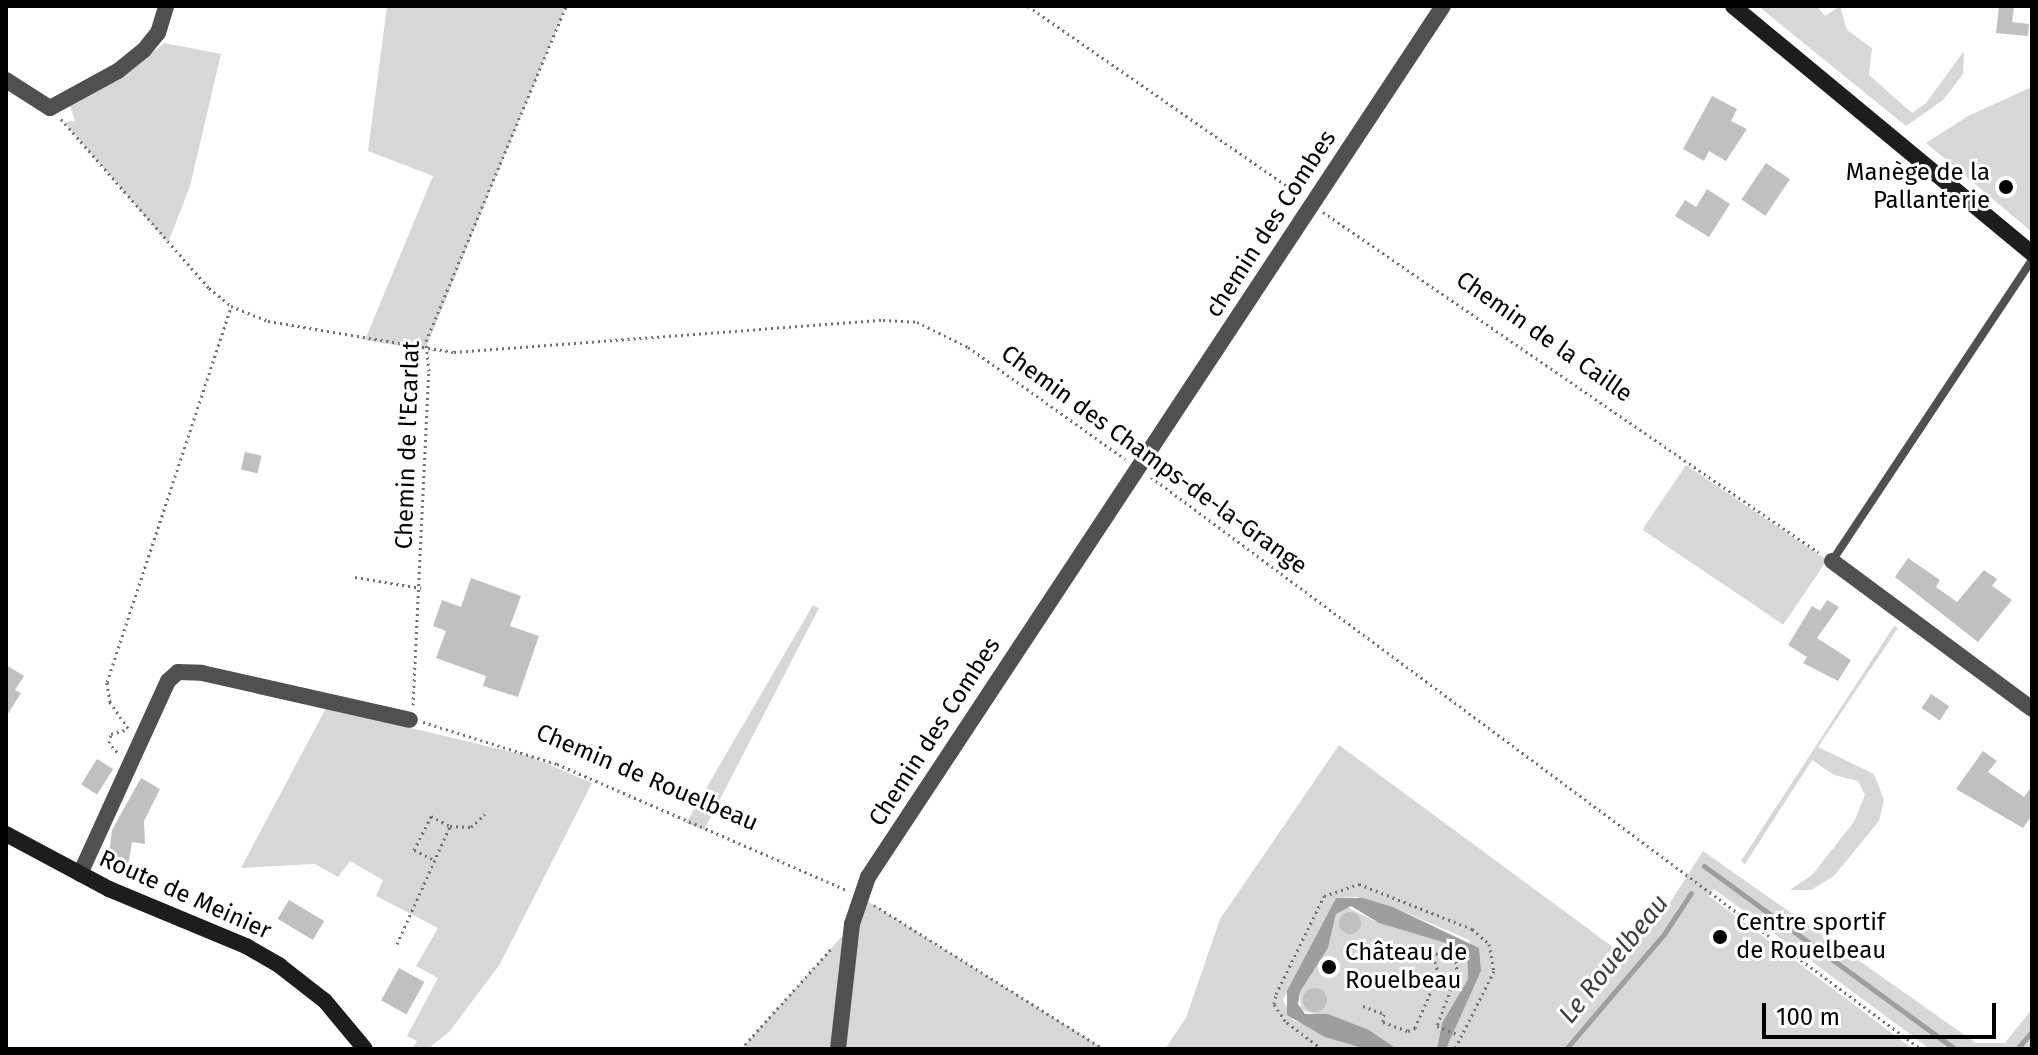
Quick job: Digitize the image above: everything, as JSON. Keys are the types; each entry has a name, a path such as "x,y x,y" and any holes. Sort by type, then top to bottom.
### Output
{"street":[{"path":"6,74 50,108 134,59 152,42 166,6"},
{"name":"chemin des Combes","path":"1138,468 1443,6"},
{"path":"1733,6 2032,253"},
{"name":"Chemin des Combes","path":"838,1049 850,948 868,877 1138,468"},
{"path":"1832,561 2032,709"},
{"path":"80,874 168,681 185,671 410,720"},
{"name":"Route de Meinier","path":"6,834 80,874 280,966 325,1001 365,1049"}],"lane":[{"path":"1832,561 2032,260"}],"path":[{"name":"Chemin de l'Ecarlat","path":"410,720 421,588 429,371 425,350 566,6"},
{"name":"Chemin de la Caille","path":"1028,6 1832,561"},
{"name":"Chemin des Champs-de-la-Grange","path":"50,108 146,220 231,306 281,324 425,350 883,320 917,322 968,347 1138,468 1921,1049"},
{"path":"131,761 109,743 111,734 128,729 110,702 107,682 231,306"},
{"path":"355,577 421,588"},
{"name":"Chemin de Rouelbeau","path":"428,723 557,764 843,888"},
{"path":"397,944 418,888 435,865 432,859 414,850 431,816 450,826 471,827 485,814"},
{"path":"432,859 450,826"},
{"path":"1322,1049 1285,1021 1274,1004 1319,903 1351,884 1378,888 1472,929 1489,944 1494,971 1458,1035 1455,1049"},
{"path":"877,907 1104,1049"},
{"path":"1363,1006 1384,1014 1383,1022 1408,1031 1415,1028 1438,975 1436,963 1405,946 1419,947 1456,961 1440,1027 1458,1035"},
{"path":"741,1049 833,948 850,948"}],"shaded area":[{"path":"387,6 566,6 425,350 365,340 433,176 368,151"},
{"path":"1758,6 1817,6 1825,16 1840,6 1847,30 1872,48 1869,75 1912,113 1926,103 1964,51 1963,74 1943,100 1906,126"},
{"path":"164,43 221,54 190,186 168,243 64,122 75,121 70,106 124,77"},
{"name":"Manège de la Pallanterie","path":"2032,87 2032,232 1926,143 1968,116"},
{"path":"1686,465 1827,560 1783,625 1642,530"},
{"path":"813,605 819,608 704,830 686,823"},
{"path":"1894,626 1898,628 1818,747 1874,774 1884,800 1879,821 1834,876 1811,890 1790,890 1812,875 1854,822 1865,795 1858,781 1834,775 1812,760 1745,864 1741,861"},
{"path":"326,708 529,756 592,783 500,964 450,1031 428,1049 412,1049 417,1041 407,1036 438,978 416,966 438,928 376,896 383,880 350,861 338,877 315,864 241,868"},
{"path":"1339,745 1625,956 1659,920 1703,851 1976,1043 2005,1043 2032,1009 2032,1049 1930,1049 1714,889 1709,896 1913,1049 1446,1049 1481,971 1469,940 1393,907 1356,897 1336,898 1283,1000 1293,1020 1366,1049 1165,1049 1186,1018 1220,919"},
{"path":"1336,898 1363,898 1393,907 1479,948 1481,971 1446,1049 1437,1049 1442,1023 1468,979 1467,956 1459,947 1379,923 1351,906 1336,914 1328,948 1300,992 1298,1004 1305,1014 1328,1014 1369,1030 1397,1049 1366,1049 1325,1037 1287,1015 1287,991"},
{"path":"868,902 1104,1049 845,1049 860,920"},
{"path":"1345,906 1379,923 1460,947 1467,956 1468,979 1442,1023 1437,1049 1397,1049 1369,1030 1301,1010 1300,992 1328,948 1336,914"},
{"path":"845,933 833,1049 741,1049 776,1010"}],"building":[{"path":"1999,6 2014,7 2012,22 2029,24 2028,36 1996,33"},
{"path":"1712,96 1737,109 1731,121 1747,129 1726,161 1709,151 1704,161 1683,149"},
{"path":"1766,163 1790,179 1765,216 1741,199"},
{"path":"1707,189 1730,204 1709,237 1675,216 1685,200 1696,207"},
{"path":"245,452 262,456 258,473 241,470"},
{"path":"1908,558 1940,580 1936,587 1957,602 1984,570 1997,579 1992,586 2012,600 1978,642 1895,577"},
{"path":"471,578 521,596 510,626 539,636 518,697 483,686 486,676 436,658 446,631 433,626 442,600 461,607"},
{"path":"1827,600 1839,607 1817,638 1851,660 1838,681 1803,663 1807,657 1788,645 1812,606 1820,611"},
{"path":"6,665 24,676 15,690 21,693 6,717"},
{"path":"1931,694 1949,706 1940,720 1921,708"},
{"path":"1983,751 1997,761 1988,772 2024,797 2032,786 2032,815 2023,828 1956,789"},
{"path":"97,759 113,769 97,795 81,784"},
{"path":"141,778 160,789 144,821 145,844 132,842 128,866 108,863 112,830"},
{"path":"289,900 324,921 313,940 278,919"},
{"path":"1350,912 1358,915 1361,923 1358,931 1350,934 1342,931 1339,923 1342,915"},
{"path":"399,968 424,982 406,1014 381,1000"},
{"path":"1315,988 1323,992 1327,1000 1323,1008 1315,1012 1307,1008 1303,1000 1307,992"}],"waterway":[{"name":"Le Rouelbeau","path":"1704,866 1955,1049"},
{"name":"Le Rouelbeau","path":"1566,1049 1664,934 1691,893"},
{"name":"Le Rouelbeau","path":"2017,1049 2032,1031"}],"place":[{"name":"Manège de la Pallanterie","path":"2006,187"},
{"name":"Centre sportif de Rouelbeau","path":"1720,937"},
{"name":"Château de Rouelbeau","path":"1329,967"}]}
